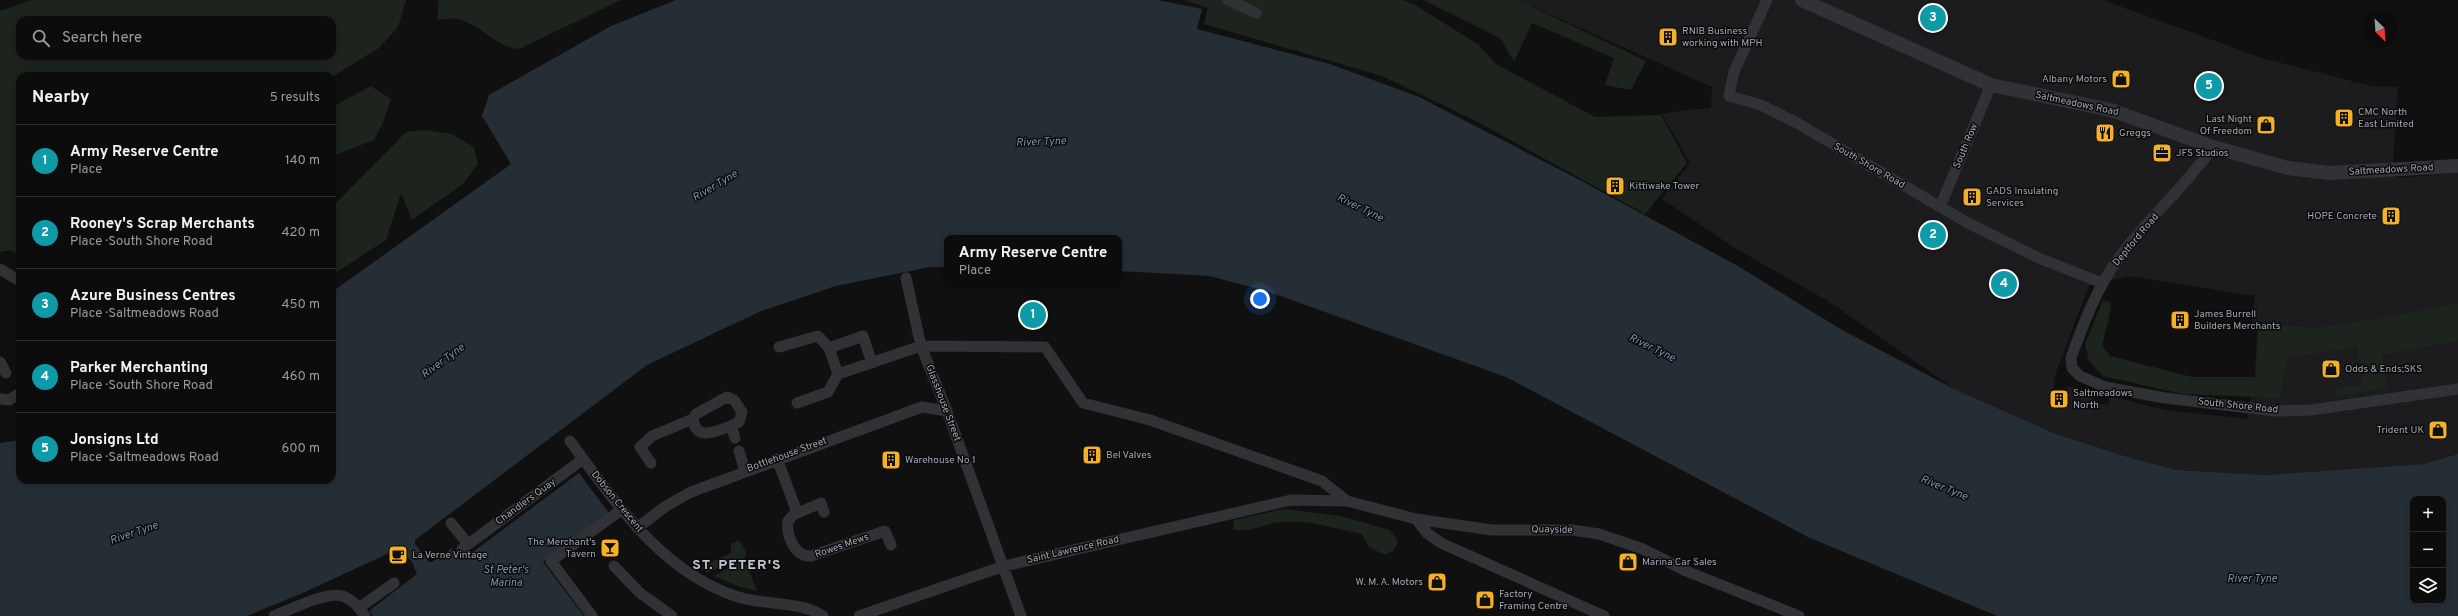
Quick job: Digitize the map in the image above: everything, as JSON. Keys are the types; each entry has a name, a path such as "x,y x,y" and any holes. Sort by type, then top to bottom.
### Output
{"street":[{"path":"1228,0 1256,13"},
{"name":"South Shore Road","path":"1767,0 1734,72 1729,96 1761,105 1797,123 1940,207 2041,259 2102,283"},
{"name":"Saltmeadows Road","path":"1802,0 1991,86 2111,110 2213,147 2288,168 2329,173 2458,166"},
{"name":"South Row","path":"1940,207 1991,86"},
{"name":"Deptford Road","path":"2072,368 2071,358 2075,345 2102,283 2119,258 2197,168 2213,147"},
{"path":"0,269 16,279"},
{"name":"Glasshouse Street","path":"906,278 921,346 947,411 1021,616"},
{"path":"779,347 818,336 829,348 838,374"},
{"path":"829,348 863,336 872,363"},
{"path":"797,403 828,392 838,374 921,346 1045,347 1083,403 1150,420 1322,481 1347,501"},
{"path":"0,362 6,373"},
{"name":"South Shore Road","path":"2072,368 2080,376 2104,387 2165,398 2275,411 2310,410 2458,389"},
{"path":"0,399 9,400 16,396"},
{"path":"651,462 640,447 652,436 693,419 696,414 727,397 734,400 742,412 740,422 703,434 695,429 693,419"},
{"name":"Bottlehouse Street","path":"637,528 679,497 745,471 922,408 947,411"},
{"path":"731,426 735,438"},
{"name":"Dobson Crescent","path":"570,441 621,510 637,528 676,564 712,587 749,601 806,609 823,616"},
{"path":"739,451 745,471"},
{"name":"Chandlers Quay","path":"451,523 465,546 583,459"},
{"path":"777,459 798,512 820,503 824,512"},
{"name":"Quayside","path":"1291,500 1347,501 1416,519 1492,530 1572,530 1599,534 1644,549 1686,571 1799,616"},
{"name":"Saint Lawrence Road","path":"859,616 1004,566 1291,500"},
{"path":"592,616 551,561 621,510"},
{"name":"Rowes Mews","path":"798,512 790,518 788,526 796,550 806,557 884,527 891,545"},
{"path":"1416,519 1427,534 1441,543 1604,616"},
{"path":"614,566 640,593 672,616"},
{"path":"274,616 322,598 336,595 348,598 362,612 394,583"}],"shaded area":[{"path":"32,0 406,1 398,27 379,48 336,75 336,72 16,72 16,253 11,250 0,252 0,11"},
{"path":"439,0 621,0 519,49 504,45 462,20 453,18 437,20"},
{"path":"1184,0 1403,0 1415,5 1479,45 1496,64 1595,117 1661,115 1687,163 1645,214 1474,120 1382,76 1204,24 1208,8"},
{"path":"1423,0 1518,0 1646,61 1631,90 1605,85 1614,58 1532,23 1514,62 1500,38"},
{"path":"1518,0 2103,0 2262,58 2371,86 2398,87 2393,162 2399,178 2458,173 2458,454 2424,464 2266,475 2177,470 2134,459 2056,434 1956,390 1828,301 1738,250 1662,199 1690,163 1662,114 1711,108 1712,87","holes":["2128,276 2255,296 2251,330 2264,332 2247,419 2164,410 2110,396 2108,405 2101,404 2095,402 2091,391 2068,386 2063,404 2053,401 2054,378 2089,286"]},
{"path":"371,86 391,99 383,123 374,140 336,154 336,105"},
{"path":"424,130 452,134 474,147 478,164 463,184 412,220 401,193 386,240 336,272 336,203 406,132"},
{"path":"2103,300 2110,302 2111,309 2102,345 2110,356 2192,377 2255,377 2258,324 2315,328 2378,319 2458,303 2458,341 2382,355 2387,388 2335,396 2336,387 2363,385 2357,347 2287,358 2280,398 2182,394 2103,376 2089,361 2085,344"},
{"path":"1284,509 1341,516 1390,530 1398,542 1393,551 1385,555 1369,547 1362,534 1312,523 1291,521 1245,530 1233,529 1234,520"},
{"path":"739,540 746,552 744,560 733,561 707,573 700,567 731,553 731,544"},
{"path":"737,563 747,565 757,591 737,586 714,576"}],"water":[{"path":"676,0 1158,0 1202,9 1197,29 1330,64 1419,97 1576,178 1736,265 1842,330 1956,390 2056,434 2134,459 2177,470 2266,475 2424,464 2458,454 2458,616 1997,616 1810,538 1506,377 1269,292 1210,276 1122,271 1122,235 944,235 944,267 930,267 836,286 761,311 647,365 415,540 415,544 429,562 432,562 452,548 462,560 579,473 609,513 543,562 584,616 373,616 369,611 417,574 412,562 400,548 305,592 247,616 0,616 0,443 16,441 16,484 336,484 336,289 511,164 482,116 489,95 611,26"}],"place":[{"name":"Azure Business Centres","path":"1933,18"},
{"name":"RNIB Business working with MPH","path":"1668,37"},
{"name":"Albany Motors","path":"2121,79"},
{"name":"Jonsigns Ltd","path":"2209,86"},
{"name":"CMC North East Limited","path":"2344,118"},
{"name":"Last Night Of Freedom","path":"2266,125"},
{"name":"Greggs","path":"2105,133"},
{"name":"JFS Studios","path":"2162,153"},
{"name":"Kittiwake Tower","path":"1615,186"},
{"name":"GADS Insulating Services","path":"1972,197"},
{"name":"HOPE Concrete","path":"2391,216"},
{"name":"Rooney's Scrap Merchants","path":"1933,235"},
{"name":"Parker Merchanting","path":"2004,284"},
{"name":"Army Reserve Centre","path":"1033,315"},
{"name":"James Burrell Builders Merchants","path":"2180,320"},
{"name":"Odds & Ends;SKS","path":"2331,369"},
{"name":"Saltmeadows North","path":"2059,399"},
{"name":"Trident UK","path":"2438,430"},
{"name":"Bel Valves","path":"1092,455"},
{"name":"Warehouse No 1","path":"891,460"},
{"name":"The Merchant's Tavern","path":"610,548"},
{"name":"La Verne Vintage","path":"398,555"},
{"name":"Marina Car Sales","path":"1628,562"},
{"name":"W. M. A. Motors","path":"1437,582"},
{"name":"Factory Framing Centre","path":"1485,600"}],"district":[{"name":"ST. PETER'S","path":"737,565"}],"water label":[{"name":"River Tyne","path":"1041,142"},
{"name":"River Tyne","path":"715,186"},
{"name":"River Tyne","path":"1360,208"},
{"name":"River Tyne","path":"1652,348"},
{"name":"River Tyne","path":"443,361"},
{"name":"River Tyne","path":"1944,488"},
{"name":"River Tyne","path":"134,533"},
{"name":"St Peter's Marina","path":"506,576"},
{"name":"River Tyne","path":"2252,579"}]}
